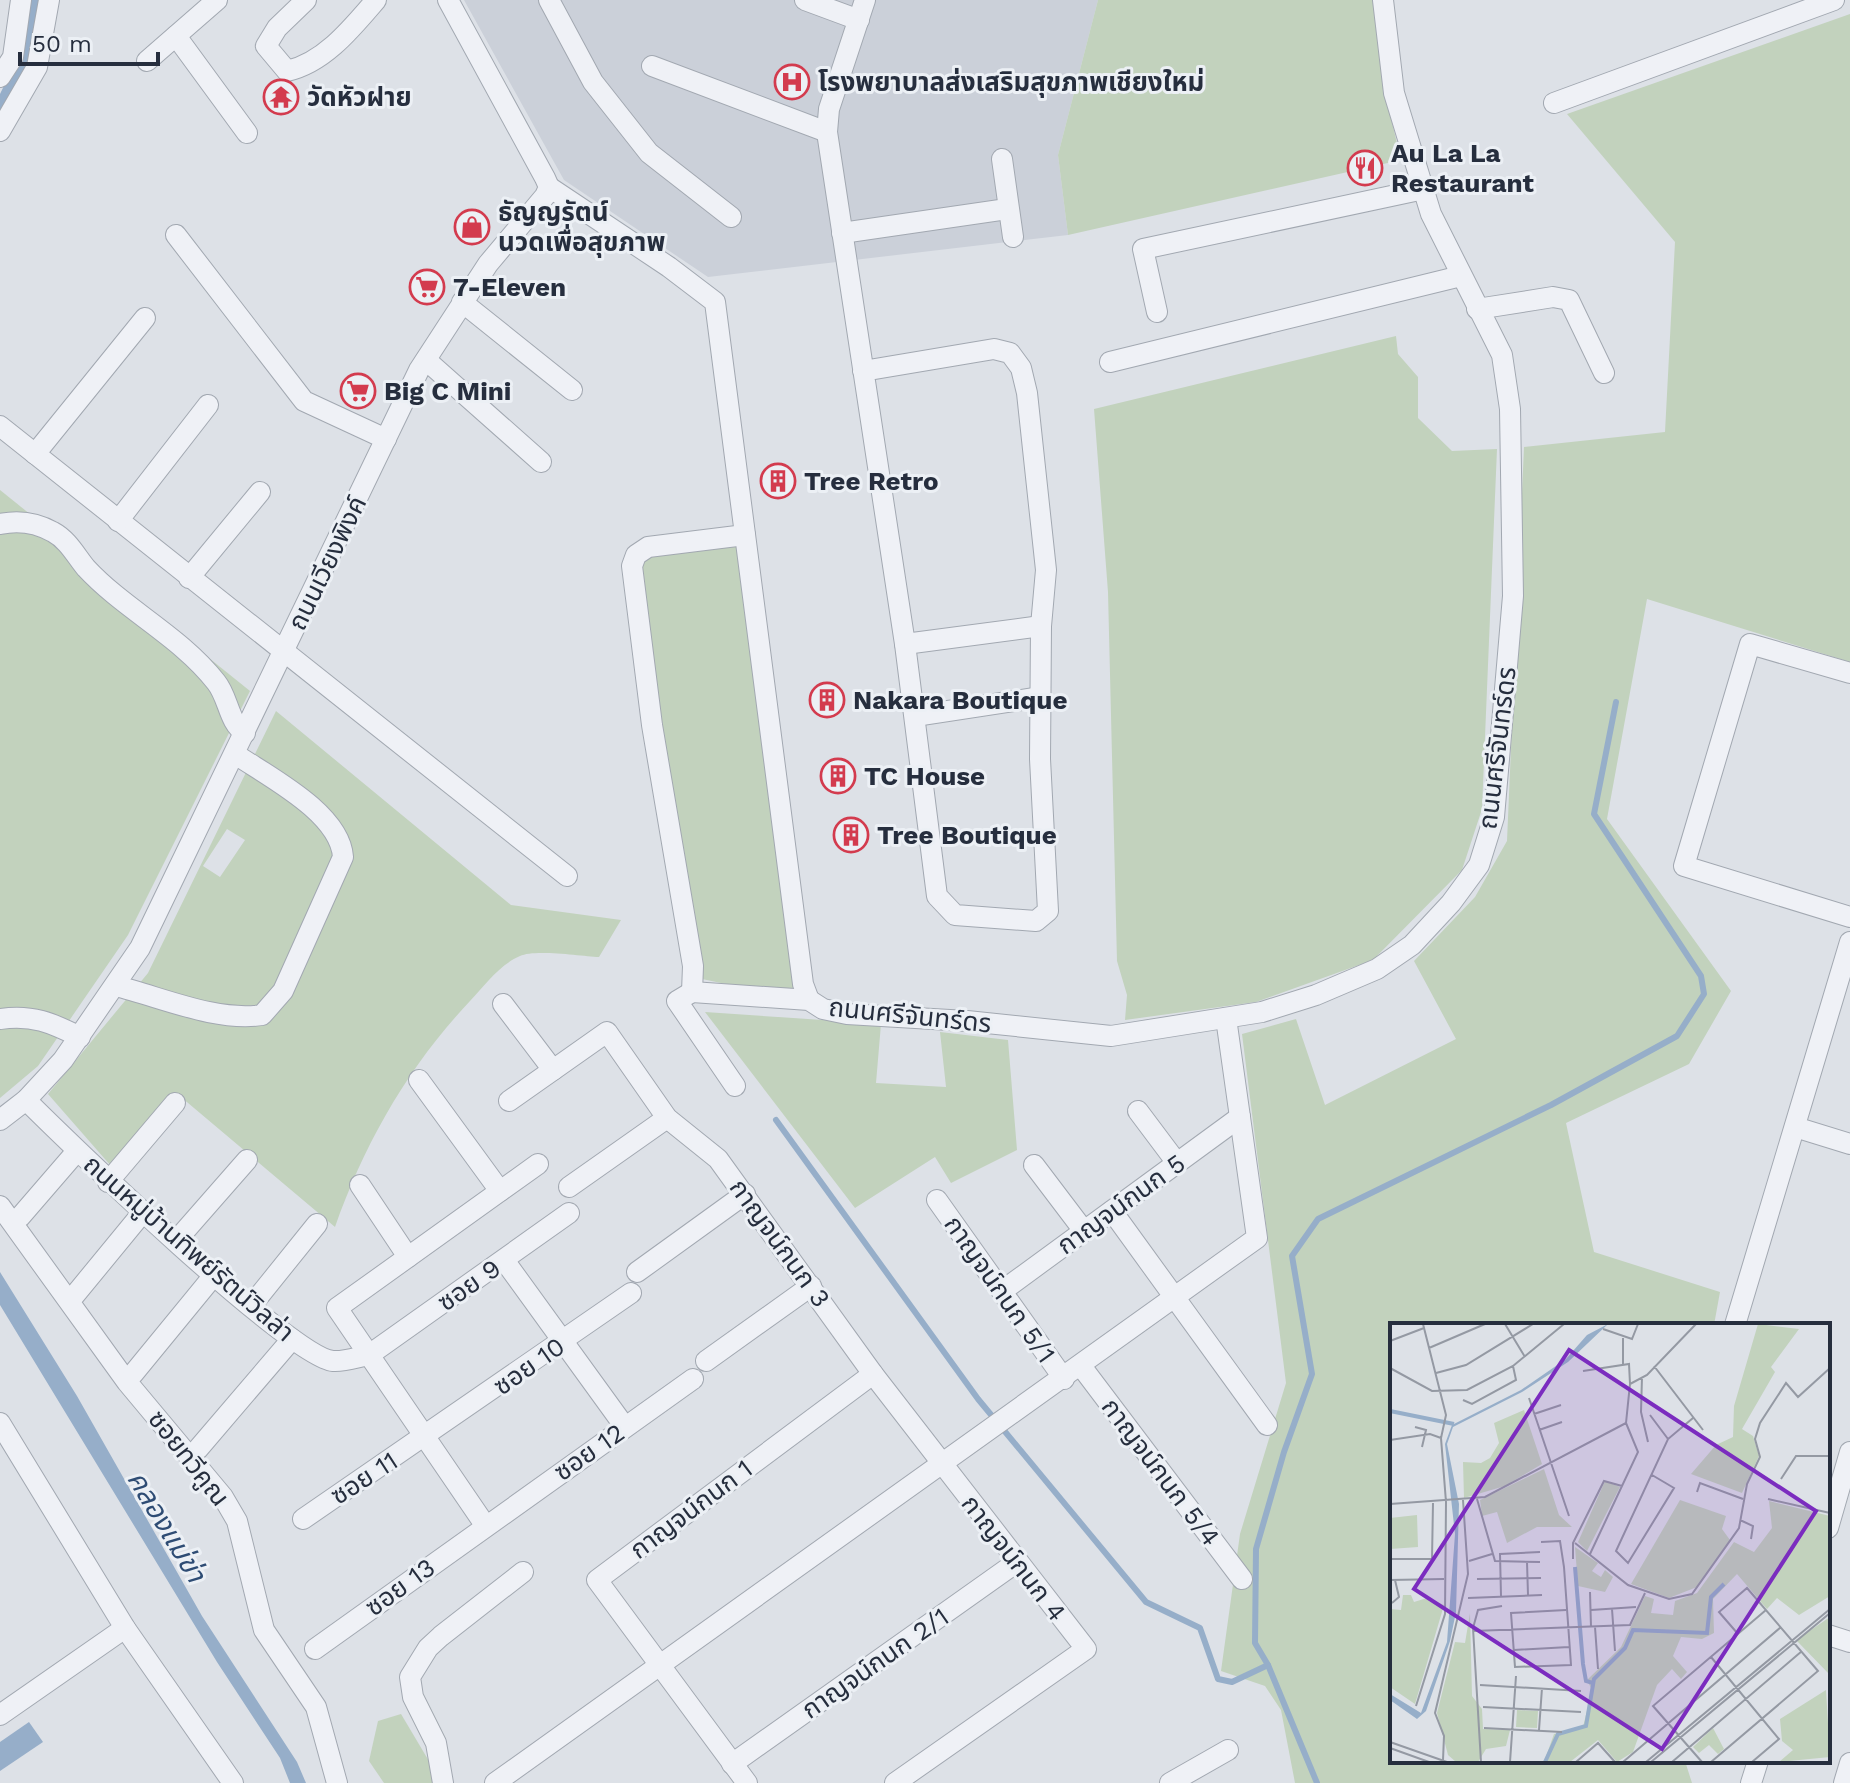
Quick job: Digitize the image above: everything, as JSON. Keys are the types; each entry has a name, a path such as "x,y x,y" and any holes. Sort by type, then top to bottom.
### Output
{"street":[{"path":"0,77 13,57 24,5 21,0"},
{"path":"0,131 37,67 49,0"},
{"path":"147,61 217,0"},
{"path":"306,0 277,28 266,46 287,71 304,68 356,25 376,0"},
{"path":"448,0 549,187 669,267 715,302 803,984 809,1000"},
{"path":"549,0 593,82 649,153 731,217"},
{"path":"805,0 862,10 829,109 827,132 863,371 905,644 937,896 955,915 1036,921 1048,911 1041,697 1041,626 1046,570 1027,393 1017,359 1005,349 994,349 863,371"},
{"name":"ถนนศรีจันทร์ดร","path":"692,992 809,1000 823,1009 847,1014 967,1021 1111,1036 1226,1018 1316,995 1377,969 1412,945 1451,903 1479,865 1494,817 1513,596 1510,409 1502,355 1431,214 1394,93 1383,0"},
{"path":"1554,103 1834,0"},
{"path":"176,36 247,133"},
{"path":"652,66 827,132"},
{"path":"0,84 23,94"},
{"path":"1002,159 1013,237"},
{"name":"ถนนเวียงพิงค์","path":"0,1120 26,1100 80,1037 116,986 174,881 426,360 488,264 539,207 549,187"},
{"path":"1157,312 1143,249 1424,189"},
{"path":"842,233 1007,209"},
{"path":"176,235 304,401 386,439"},
{"path":"1110,362 1461,276"},
{"path":"1477,309 1553,297 1569,300 1604,373"},
{"path":"462,302 572,390"},
{"path":"35,454 145,318"},
{"path":"426,360 541,462"},
{"path":"118,521 208,405"},
{"path":"0,426 567,876"},
{"path":"189,578 260,492"},
{"path":"0,524 26,522 55,533 66,541 107,588 193,658 216,681 236,727 245,733"},
{"path":"735,1086 677,1001 692,992 693,966 652,725 632,566 636,555 648,547 745,535"},
{"path":"905,644 1041,626"},
{"path":"1850,673 1750,644 1684,866 1850,917"},
{"path":"915,716 1041,697"},
{"path":"116,986 228,1015 250,1017 262,1015 283,991 343,857 342,843 331,826 299,797 235,754"},
{"path":"1736,1323 1850,942"},
{"path":"503,1004 553,1070 509,1101"},
{"path":"0,1019 26,1016 47,1020 80,1037"},
{"path":"495,1783 1064,1379 1257,1238 1226,1018"},
{"name":"กาญจน์กนก 3","path":"553,1070 607,1032 667,1118 718,1159 942,1466"},
{"path":"419,1080 500,1191"},
{"name":"ถนนหมู่บ้านทิพย์รัตน์วิลล่า","path":"26,1100 108,1182 292,1339 331,1362 369,1355"},
{"path":"108,1182 175,1103"},
{"path":"1138,1111 1177,1163"},
{"name":"กาญจน์กนก 5","path":"1002,1291 1240,1117"},
{"path":"569,1187 667,1118"},
{"path":"1795,1127 1850,1144"},
{"path":"20,1217 77,1151"},
{"path":"176,1241 247,1160"},
{"path":"485,1525 337,1308 538,1164"},
{"path":"1034,1165 1084,1231"},
{"path":"360,1185 408,1257"},
{"path":"637,1272 745,1194"},
{"name":"กาญจน์กนก 5/1","path":"937,1200 1064,1379"},
{"name":"ซอยทวีคูณ","path":"0,1206 127,1382 223,1497 237,1521 264,1630 316,1707 337,1783"},
{"path":"1112,1211 1267,1425"},
{"path":"74,1296 143,1212"},
{"name":"ซอย 9","path":"369,1355 569,1213"},
{"path":"251,1306 317,1224"},
{"path":"504,1260 625,1427"},
{"path":"133,1374 215,1274"},
{"path":"706,1361 811,1286"},
{"name":"ซอย 10","path":"426,1437 631,1293"},
{"path":"198,1449 292,1339"},
{"name":"กาญจน์กนก 5/4","path":"1081,1366 1242,1579"},
{"name":"กาญจน์กนก 1","path":"661,1667 597,1580 873,1374"},
{"name":"ซอย 12","path":"485,1525 693,1379"},
{"path":"0,1423 125,1628 233,1783"},
{"name":"ซอย 11","path":"303,1519 426,1437"},
{"path":"1830,1521 1850,1452"},
{"name":"กาญจน์กนก 4","path":"895,1783 1086,1649 942,1466"},
{"name":"ซอย 13","path":"315,1649 485,1525"},
{"name":"กาญจน์กนก 2/1","path":"732,1764 1017,1562"},
{"path":"443,1783 436,1743 413,1697 410,1677 428,1648 523,1572"},
{"path":"0,1715 125,1628"},
{"path":"1830,1636 1850,1642"},
{"path":"661,1667 747,1783"},
{"path":"1170,1783 1228,1750"},
{"path":"1751,1783 1757,1763"},
{"path":"1844,1783 1850,1763"}],"shaded area":[{"name":"โรงพยาบาลส่งเสริมสุขภาพเชียงใหม่","path":"464,0 1098,0 1058,155 1068,235 708,277 564,180"}],"green space":[{"path":"1098,0 1376,0 1384,89 1401,160 1068,235 1058,155"},
{"path":"1850,14 1850,662 1647,599 1607,819 1731,991 1689,1064 1566,1123 1594,1252 1720,1292 1714,1323 1390,1323 1390,1763 1686,1763 1692,1783 1295,1783 1281,1710 1265,1686 1221,1671 1240,1534 1286,1383 1242,1034 1296,1019 1325,1105 1456,1039 1414,961 1475,897 1507,841 1524,447 1665,432 1675,242 1567,114"},
{"path":"1396,336 1398,354 1418,377 1418,418 1452,451 1497,449 1482,809 1462,870 1373,960 1256,1002 1125,1020 1127,995 1117,961 1108,592 1094,409"},
{"path":"0,490 250,691 128,935 38,1066 0,1098"},
{"path":"737,543 797,990 783,996 702,979 638,565 651,552"},
{"path":"276,711 511,905 621,920 599,957 527,954 505,965 487,982 427,1052 390,1107 360,1165 335,1227 175,1092 111,1166 48,1094 148,973","holes":["227,829 245,840 220,877 203,866"]},
{"path":"705,1012 881,1024 876,1083 946,1087 940,1032 1008,1040 1017,1150 951,1183 935,1157 855,1208"},
{"path":"401,1714 442,1783 384,1783 369,1761 378,1721"}],"water":[{"path":"26,0 46,0 33,66 0,123 0,94 17,59"},
{"path":"0,1272 77,1396 202,1616 297,1762 306,1783 290,1783 280,1758 217,1662 0,1305"},
{"path":"29,1722 43,1742 0,1771 0,1742"}],"waterway":[{"path":"1317,1783 1268,1665 1255,1643 1256,1549 1284,1452 1312,1374 1292,1256 1318,1219 1551,1105 1677,1036 1704,994 1701,976 1594,814 1616,702"},
{"path":"776,1120 978,1399 1146,1602 1200,1628 1218,1679 1232,1682 1268,1665"}],"place":[{"name":"โรงพยาบาลส่งเสริมสุขภาพเชียงใหม่","path":"792,82"},
{"name":"วัดหัวฝาย","path":"281,97"},
{"name":"Au La La Restaurant","path":"1365,168"},
{"name":"ธัญญรัตน์ นวดเพื่อสุขภาพ","path":"472,227"},
{"name":"7-Eleven","path":"427,287"},
{"name":"Big C Mini","path":"358,391"},
{"name":"Tree Retro","path":"778,481"},
{"name":"Nakara Boutique","path":"827,700"},
{"name":"TC House","path":"838,776"},
{"name":"Tree Boutique","path":"851,835"}],"water label":[{"name":"คลองแม่ข่า","path":"167,1526"}]}
